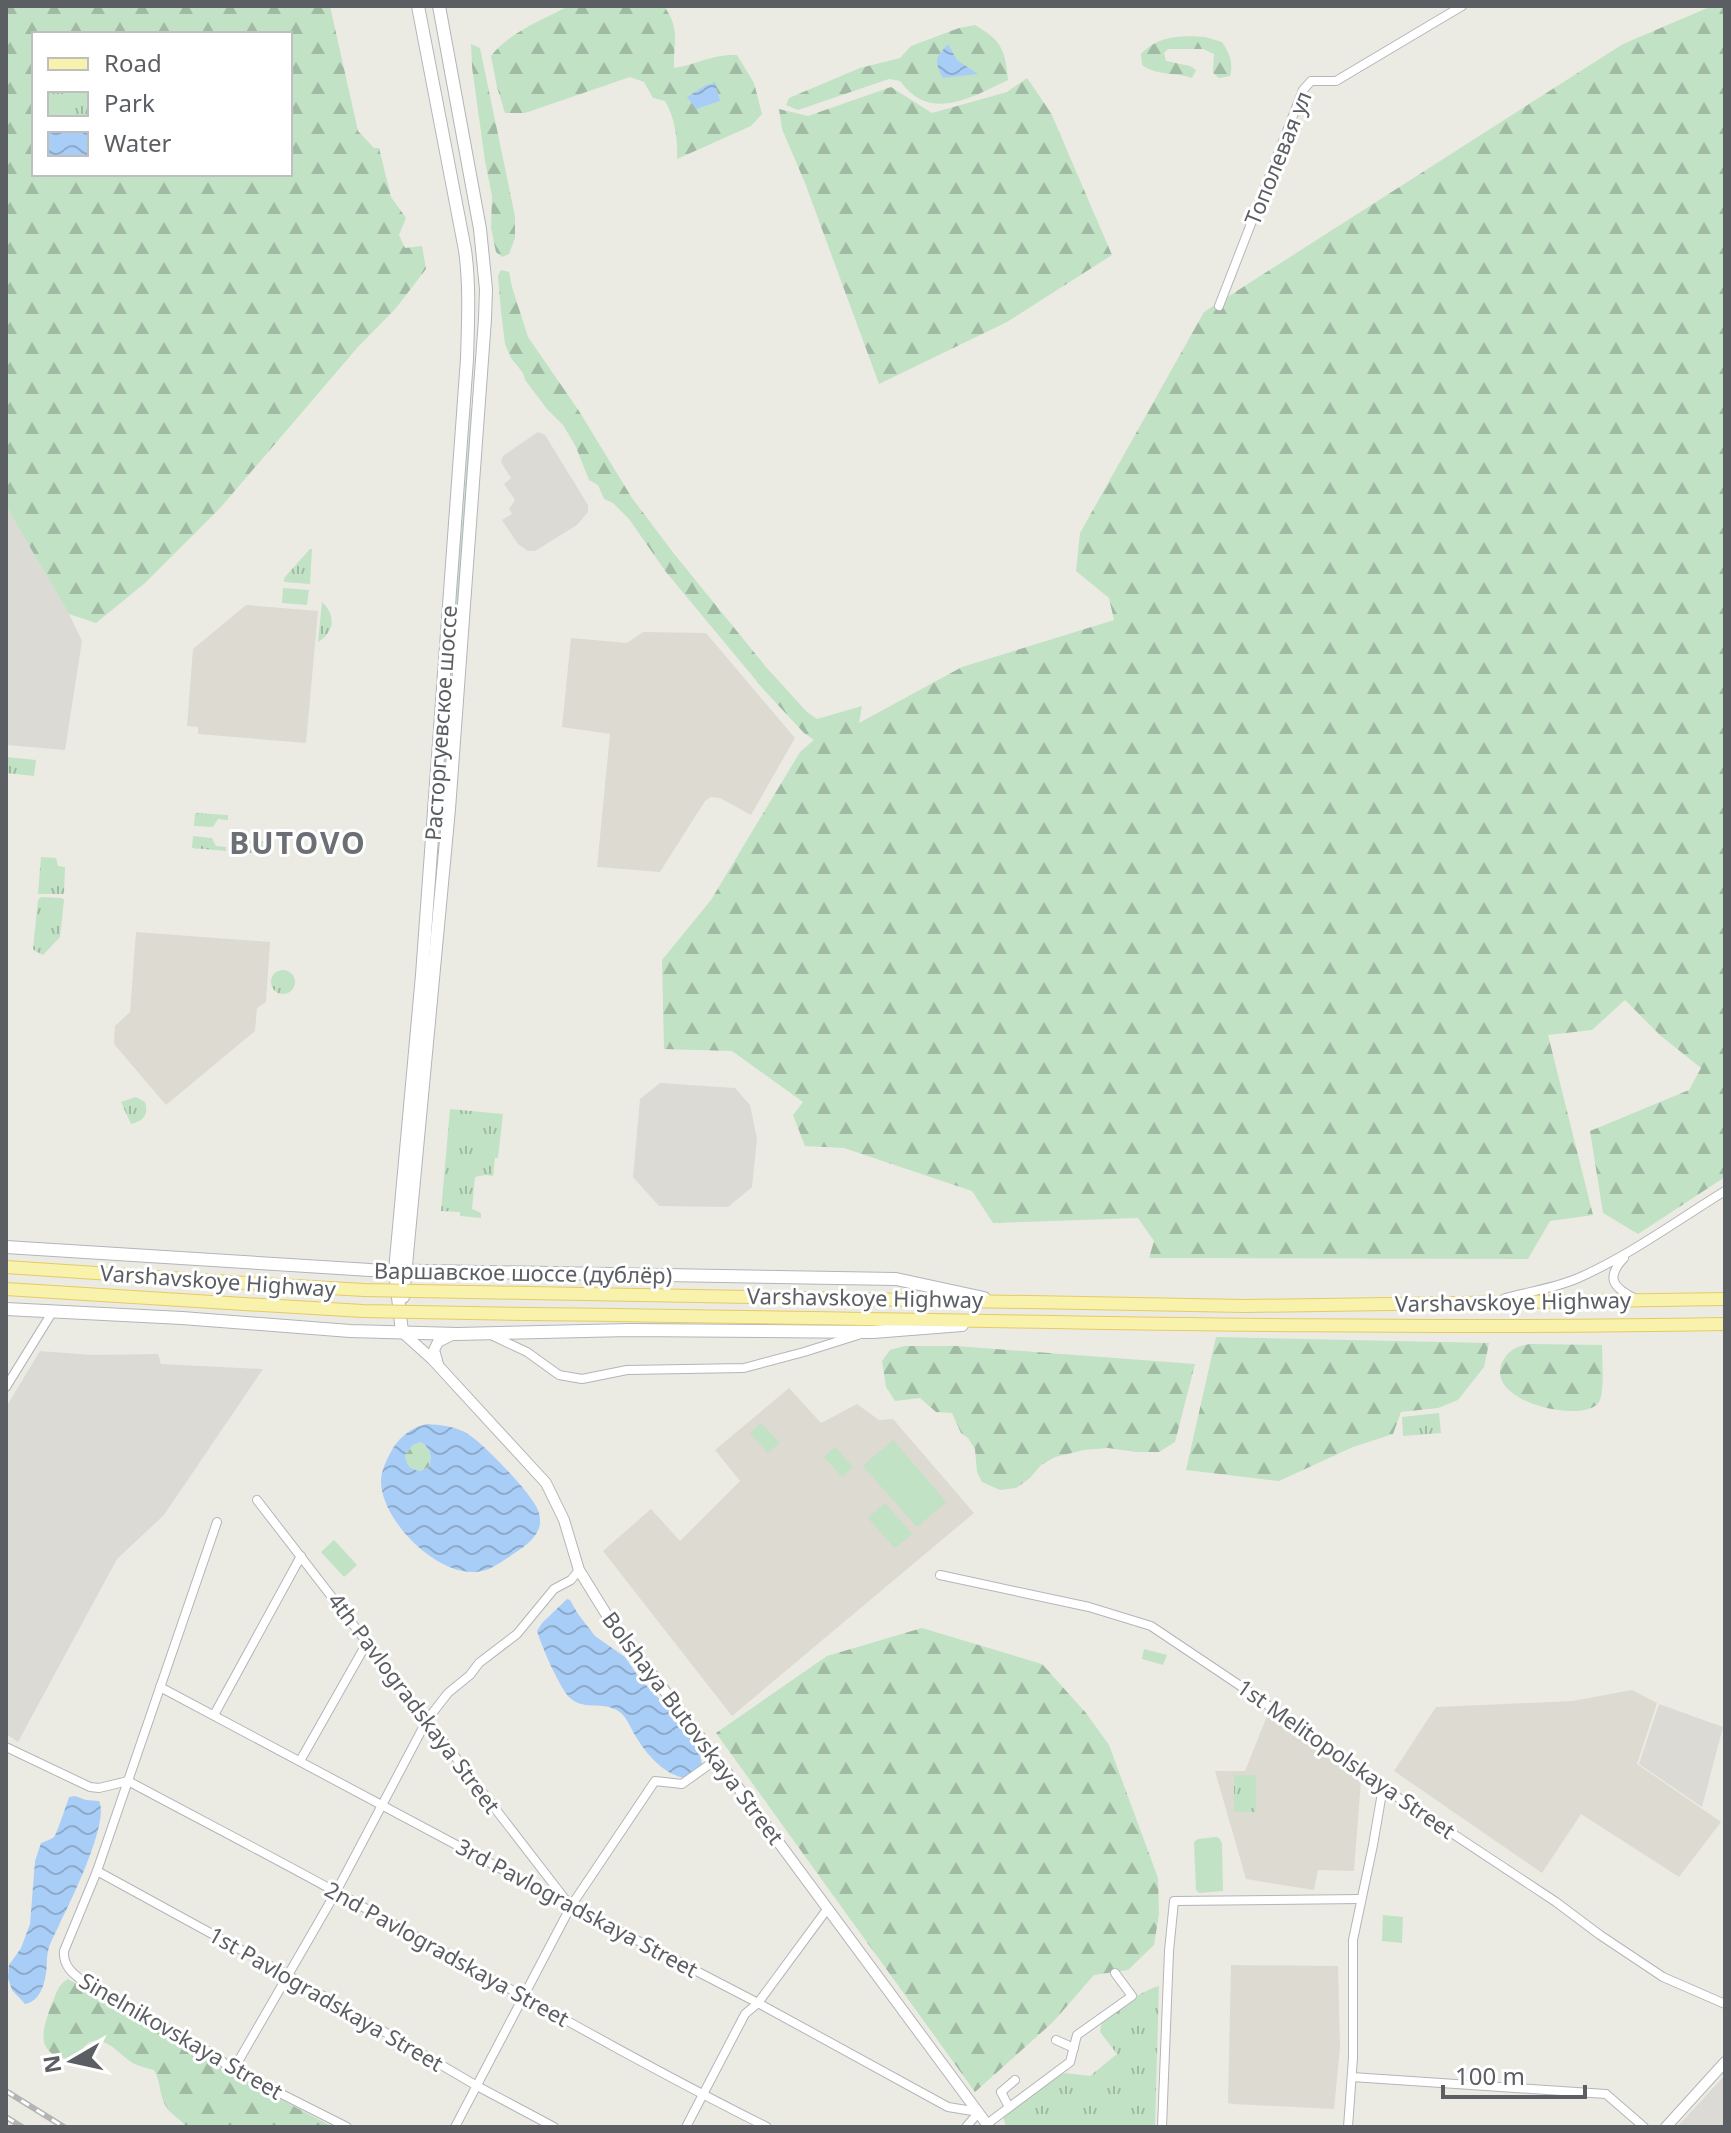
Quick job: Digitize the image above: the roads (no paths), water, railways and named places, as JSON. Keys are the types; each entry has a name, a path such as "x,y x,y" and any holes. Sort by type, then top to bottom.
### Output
{"main road":[{"name":"Расторгуевское шоссе","path":"400,1271 467,359 468,269 418,6"},
{"name":"Расторгуевское шоссе","path":"400,1271 432,1006 468,575 486,289 482,248 439,6"},
{"name":"Варшавское шоссе (дублёр)","path":"6,1247 400,1271 896,1279 991,1300"},
{"name":"Varshavskoye Highway","path":"6,1267 364,1290 1245,1306 1725,1299"},
{"path":"400,1271 402,1332"},
{"name":"Varshavskoye Highway","path":"6,1289 363,1311 1214,1325 1576,1327 1725,1324"},
{"path":"6,1309 350,1331 457,1334 629,1330 873,1332 991,1321"}],"street":[{"name":"Тополевая ул","path":"1219,306 1303,90 1311,81 1336,81 1462,6"},
{"path":"1490,1302 1573,1280 1591,1272 1725,1191"},
{"path":"1633,1249 1614,1269 1613,1277 1622,1292 1638,1300"},
{"path":"6,1387 53,1311"},
{"name":"Bolshaya Butovskaya Street","path":"402,1332 439,1366 546,1483 564,1520 579,1570 608,1617 988,2125"},
{"path":"489,1334 527,1352 559,1375 582,1379 627,1370 744,1368 873,1332"},
{"path":"439,1366 434,1350 438,1342 457,1334"},
{"name":"4th Pavlogradskaya Street","path":"257,1500 571,1906"},
{"path":"97,1871 217,1522"},
{"path":"214,1715 301,1556"},
{"path":"228,2067 239,2060 289,1976 427,1720 448,1693 479,1663 517,1634 554,1589 571,1580 579,1570"},
{"name":"1st Melitopolskaya Street","path":"940,1575 1089,1607 1151,1626 1663,1977 1725,2004"},
{"path":"300,1761 368,1641"},
{"name":"3rd Pavlogradskaya Street","path":"160,1687 758,2003 948,2107 979,2112"},
{"path":"6,1747 90,1787 128,1781"},
{"path":"455,2127 571,1906 655,1781 682,1784 717,1759"},
{"name":"2nd Pavlogradskaya Street","path":"128,1781 767,2127"},
{"path":"1348,2127 1352,2077 1354,1929 1383,1787"},
{"name":"Sinelnikovskaya Street","path":"97,1871 64,1951 64,1961 72,1973 217,2056 228,2067 347,2127"},
{"name":"1st Pavlogradskaya Street","path":"97,1871 554,2127"},
{"path":"1162,2127 1174,1901 1361,1899"},
{"path":"686,2127 745,2014 758,2003 828,1908"},
{"path":"988,2125 1070,2062 1077,2035 1132,1996 1115,1973"},
{"path":"1056,2040 1074,2048"},
{"path":"1666,2127 1725,2062"},
{"path":"1352,2077 1606,2094 1644,2127"},
{"path":"1009,2107 1001,2092 1015,2080"},
{"path":"966,2127 979,2112"}],"water":[{"path":"948,44 957,60 978,74 943,78 937,60"},
{"path":"715,83 720,101 696,109 687,97"},
{"path":"422,1425 443,1425 463,1431 475,1439 534,1502 540,1519 537,1533 497,1565 476,1572 460,1571 444,1565 414,1543 391,1513 381,1482 383,1469 396,1444","holes":["421,1442 430,1453 430,1463 429,1467 420,1471 409,1466 405,1455 413,1445"]},
{"path":"567,1599 595,1636 625,1657 640,1679 673,1713 699,1751 702,1764 686,1778 671,1773 652,1759 616,1710 576,1702 566,1693 537,1631"},
{"path":"69,1797 99,1801 99,1825 80,1880 50,1944 43,1986 36,1998 25,2004 12,1990 8,1978 9,1965 21,1948 30,1924 35,1861 41,1843 54,1837"}],"railway":[{"path":"6,2091 64,2127"},
{"path":"6,2117 22,2127"}],"district":[{"name":"BUTOVO","path":"298,844"}]}
